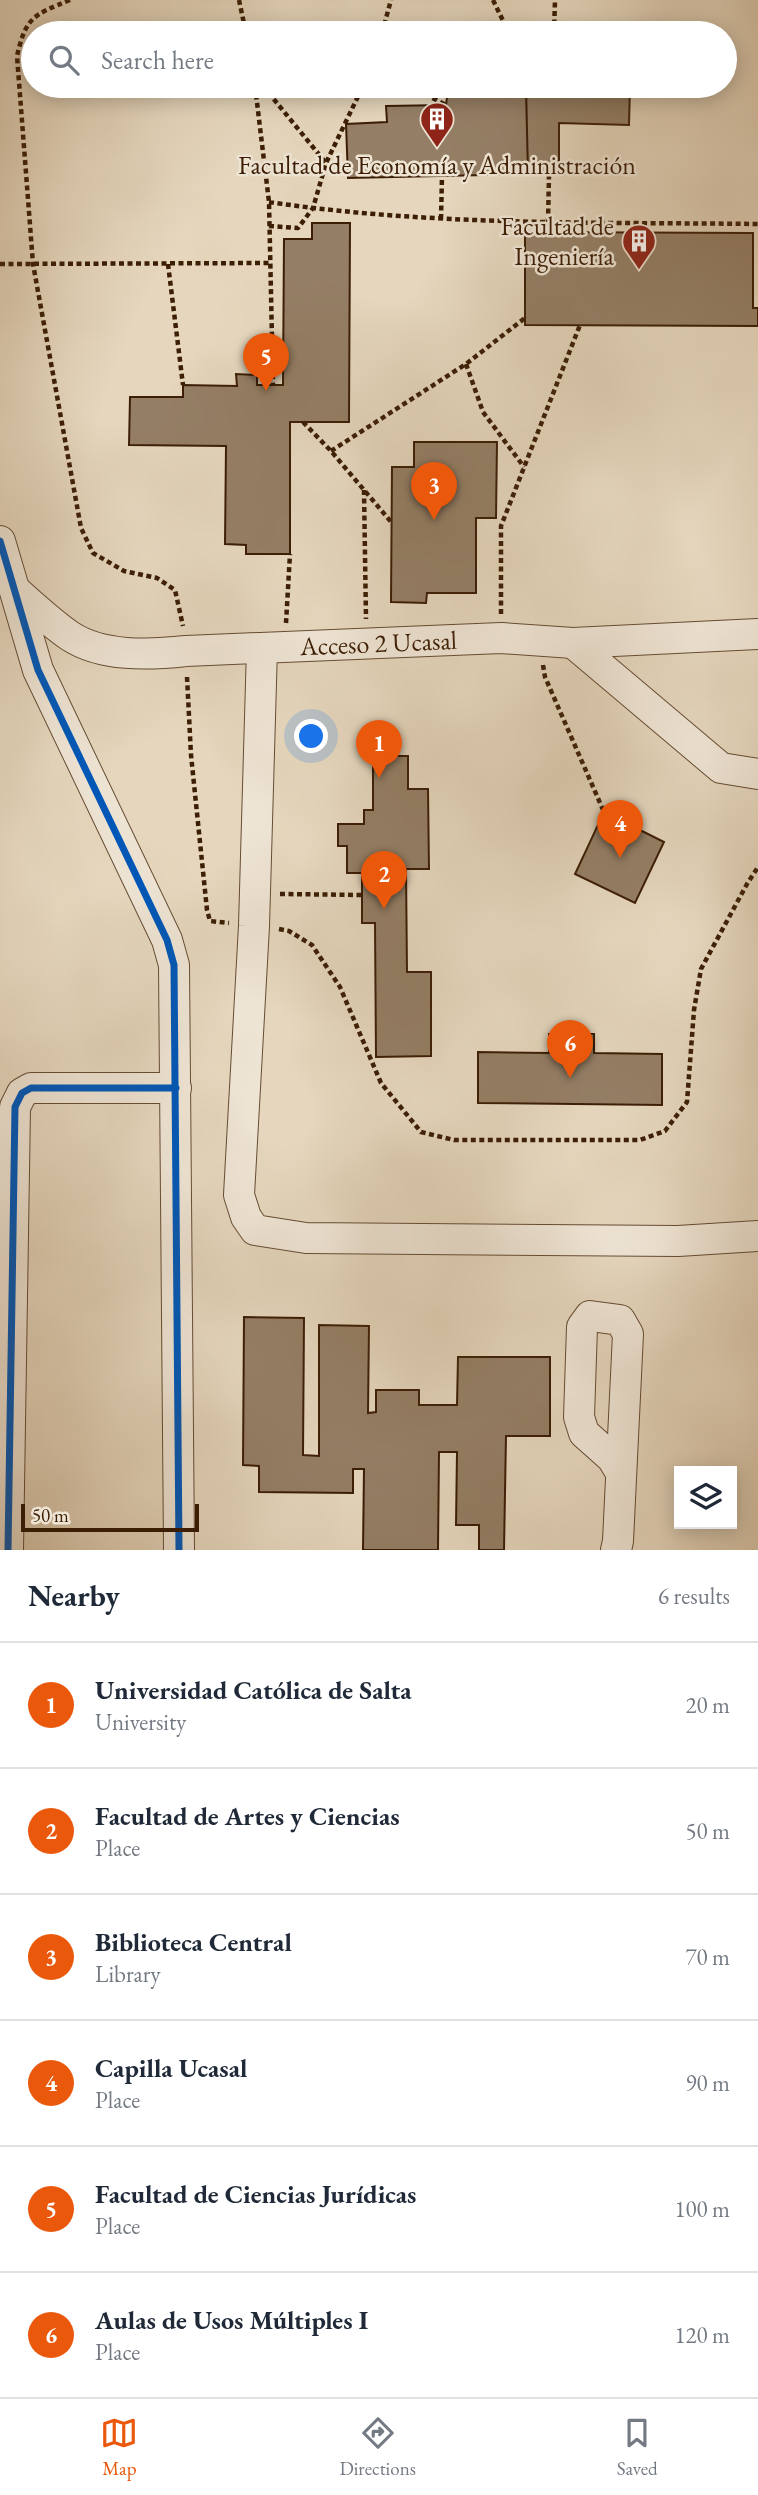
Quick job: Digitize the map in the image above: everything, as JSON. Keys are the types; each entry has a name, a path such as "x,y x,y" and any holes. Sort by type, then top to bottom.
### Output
{"street":[{"path":"0,541 38,670 167,940 174,965 179,1550"},
{"name":"Acceso 2 Ucasal","path":"16,591 71,636 97,649 160,654 186,650 501,638 573,643 758,634"},
{"path":"573,643 721,768 758,774"},
{"path":"273,647 254,894 239,1195 246,1217 255,1230 306,1238 678,1241 758,1236"},
{"path":"8,1550 15,1107 22,1093 31,1088 176,1087"},
{"path":"616,1550 621,1473"}],"path":[{"path":"30,21 48,9 70,0"},
{"path":"239,0 243,21"},
{"path":"385,21 391,0"},
{"path":"494,0 503,21"},
{"path":"554,21 555,0"},
{"path":"21,39 17,56 33,264 81,528 93,554 124,570 157,578 175,590 186,650 191,755 210,921 289,931 312,945 340,987 381,1083 421,1132 454,1139 640,1140 665,1131 687,1102 694,1010 701,969 758,867"},
{"path":"256,98 269,201 273,385"},
{"path":"273,98 326,163"},
{"path":"269,226 298,228 313,208 326,163 357,98"},
{"path":"433,98 446,105"},
{"path":"548,222 549,175"},
{"path":"440,219 442,176"},
{"path":"269,201 313,208 440,219 758,224"},
{"path":"0,264 269,263"},
{"path":"168,264 183,385"},
{"path":"331,451 466,364 525,318"},
{"path":"501,638 502,526 580,325"},
{"path":"466,364 483,412 524,467"},
{"path":"303,422 392,523"},
{"path":"364,490 366,643"},
{"path":"273,647 290,554"},
{"path":"540,640 545,677 604,812"},
{"path":"254,894 362,895"}],"building":[{"name":"Facultad de Economía y Administración","path":"447,98 526,98 528,174 348,178 346,124 387,122 386,106 446,105"},
{"name":"Facultad de Economía y Administración","path":"526,98 630,98 629,125 559,123 559,175 528,174"},
{"path":"312,223 350,223 349,422 290,422 290,554 246,554 246,545 225,544 226,446 129,445 130,397 183,397 183,385 237,386 236,374 257,375 257,385 283,385 284,239 312,239"},
{"name":"Facultad de Ingeniería","path":"525,232 753,233 753,308 758,308 758,326 525,325"},
{"path":"414,442 497,442 496,518 476,518 476,593 427,593 426,603 391,602 392,467 414,467"},
{"path":"373,756 408,756 408,789 428,789 429,869 406,869 407,972 431,972 431,1056 376,1057 375,923 362,923 362,873 347,873 347,846 338,846 338,824 364,824 364,810 373,810"},
{"path":"604,812 664,842 635,903 575,874"},
{"path":"549,1034 594,1034 594,1053 662,1054 662,1105 478,1103 478,1052 549,1053"},
{"path":"244,1317 304,1318 303,1455 319,1456 319,1325 369,1326 368,1413 376,1412 376,1390 419,1390 419,1405 457,1405 458,1357 550,1357 550,1436 506,1436 504,1550 479,1550 479,1525 456,1525 457,1452 439,1452 438,1550 363,1550 364,1469 353,1469 353,1493 259,1492 259,1466 243,1465"}],"cycle path":[{"path":"0,541 38,670 167,940 174,965 179,1550"},
{"path":"8,1550 15,1107 22,1093 31,1088 176,1088"}],"place":[{"name":"Facultad de Economía y Administración","path":"437,149"},
{"name":"Facultad de Ingeniería","path":"639,271"},
{"name":"Facultad de Ciencias Jurídicas","path":"266,391"},
{"name":"Biblioteca Central","path":"434,520"},
{"name":"Universidad Católica de Salta","path":"379,778"},
{"name":"Capilla Ucasal","path":"620,858"},
{"name":"Facultad de Artes y Ciencias","path":"384,909"},
{"name":"Aulas de Usos Múltiples I","path":"570,1078"}]}
